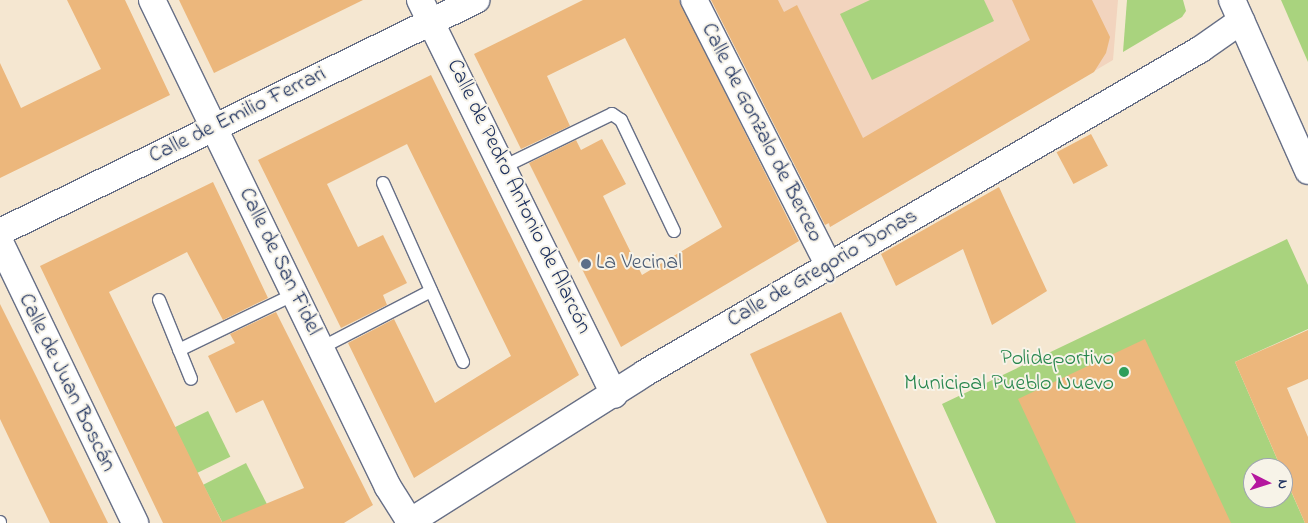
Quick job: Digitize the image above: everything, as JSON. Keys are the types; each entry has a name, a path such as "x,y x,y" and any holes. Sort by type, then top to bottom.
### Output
{"street":[{"name":"Calle de San Fidel","path":"152,0 388,487 409,523"},
{"name":"Calle de Emilio Ferrari","path":"0,232 214,128 426,11 476,0"},
{"name":"Calle de Gonzalo de Berceo","path":"694,0 828,266"},
{"name":"Calle de Gregorio Donas","path":"409,523 614,395 645,373 1201,49 1236,10"},
{"path":"1236,10 1308,171"},
{"name":"Calle de Pedro Antonio de Alarcón","path":"426,11 614,395"},
{"name":"Calle de Juan Boscán","path":"0,242 134,523"}],"lane":[{"path":"503,167 612,114 622,120 674,231"},
{"path":"383,183 463,362"},
{"path":"321,348 431,291"},
{"path":"180,350 295,294"},
{"path":"159,300 191,379"}],"shaded area":[{"path":"716,0 1118,0 1113,60 830,227"}],"green space":[{"path":"870,0 984,0 994,21 872,80 840,14"},
{"path":"1127,0 1183,0 1186,11 1182,17 1123,52"},
{"path":"1281,0 1308,0 1308,62"},
{"name":"Polideportivo Municipal Pueblo Nuevo","path":"1287,239 1308,285 1308,329 1235,362 1277,458 1243,458 1243,508 1293,508 1293,496 1305,523 996,523 942,404"},
{"path":"208,411 230,457 197,473 175,427"},
{"path":"246,463 267,504 230,523 223,523 203,485"}],"building":[{"path":"67,0 125,0 170,95 0,178 0,63 21,108 101,69"},
{"path":"179,0 363,0 214,73"},
{"path":"583,0 679,0 799,241 621,347 529,163 576,140 581,150 602,139 626,184 603,196 642,275 722,227 625,38 547,76 570,126 521,149 474,54"},
{"path":"711,0 778,0 784,12 797,5 863,138 1030,40 1012,0 1092,0 1110,37 1106,53 1094,72 830,227 829,223 825,225"},
{"path":"431,75 579,375 414,478 348,343 394,319 435,403 511,356 407,144 327,184 358,247 383,235 407,283 383,295 387,305 341,328 258,160"},
{"path":"1091,134 1108,166 1073,184 1057,152"},
{"path":"213,182 268,298 223,320 187,252 109,292 222,522 304,488 263,400 236,413 208,356 235,343 230,334 276,312 373,505 344,523 163,523 40,266"},
{"path":"999,187 1047,291 992,325 963,249 896,286 881,254"},
{"path":"0,304 108,523 50,523 0,419"},
{"path":"841,312 937,523 827,523 750,354"},
{"path":"1308,330 1308,379 1287,388 1308,437 1308,523 1305,523 1293,495 1293,458 1277,458 1235,362"},
{"path":"1145,339 1231,523 1076,523 1018,399"}],"place":[{"name":"La Vecinal","path":"586,264"},
{"name":"Polideportivo Municipal Pueblo Nuevo","path":"1124,372"}]}
